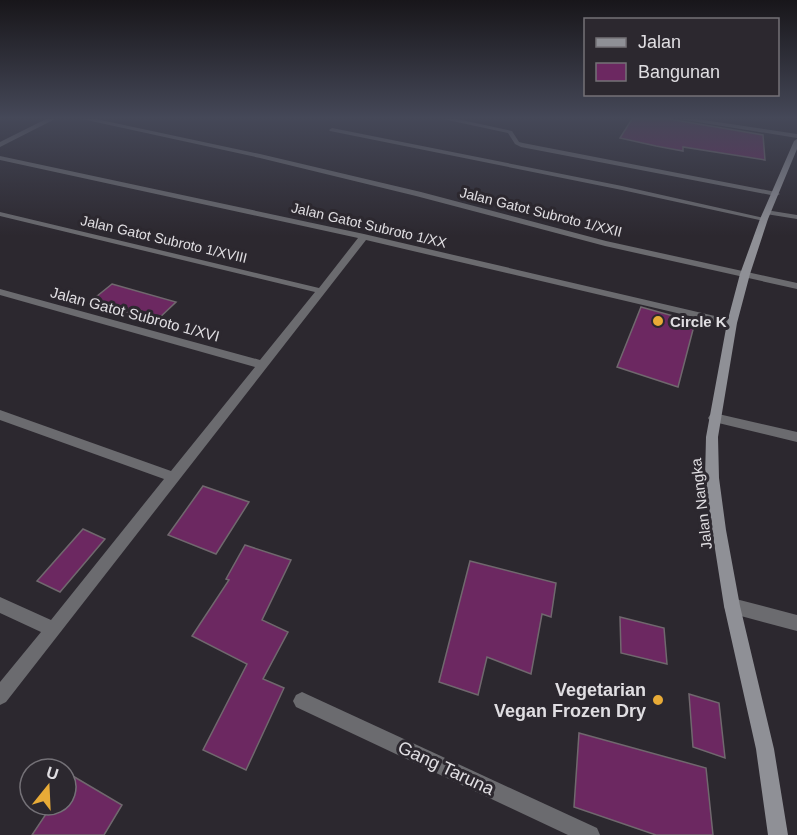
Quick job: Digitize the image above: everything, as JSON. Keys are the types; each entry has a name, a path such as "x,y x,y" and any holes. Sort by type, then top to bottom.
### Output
{"main road":[{"name":"Jalan Nangka","path":"778,835 765,749 732,606 712,478 712,437 732,323 766,216 791,158"}],"street":[{"name":"Jalan Gatot Subroto 1/XX","path":"0,158 364,237 732,323"},
{"name":"Jalan Gatot Subroto 1/XXII","path":"264,158 605,243 797,286"},
{"path":"472,158 766,216 797,217"},
{"path":"588,158 776,194"},
{"name":"Jalan Gatot Subroto 1/XVIII","path":"0,214 321,291"},
{"path":"0,696 364,237"},
{"name":"Jalan Gatot Subroto 1/XVI","path":"0,292 263,365"},
{"path":"0,414 173,477"},
{"path":"714,418 797,437"},
{"path":"0,605 53,629"},
{"path":"732,606 797,622"},
{"name":"Gang Taruna","path":"302,701 590,835"}],"building":[{"path":"112,284 176,302 156,321 91,301"},
{"path":"641,307 695,322 678,387 617,367"},
{"path":"203,486 249,502 216,554 168,535"},
{"path":"83,529 105,539 60,592 37,581"},
{"path":"245,545 291,560 262,620 288,632 263,679 284,688 246,770 203,750 247,664 192,636 229,580 226,579"},
{"path":"470,561 556,583 551,617 542,614 531,674 487,657 478,695 439,682"},
{"path":"620,617 664,628 667,664 621,653"},
{"path":"689,694 719,703 725,758 693,747"},
{"path":"579,733 706,768 713,835 656,835 574,807"},
{"path":"78,779 122,805 104,835 32,835 44,817 78,817"}],"place":[{"name":"Circle K","path":"658,321"},
{"name":"Vegetarian Vegan Frozen Dry","path":"658,700"}]}
